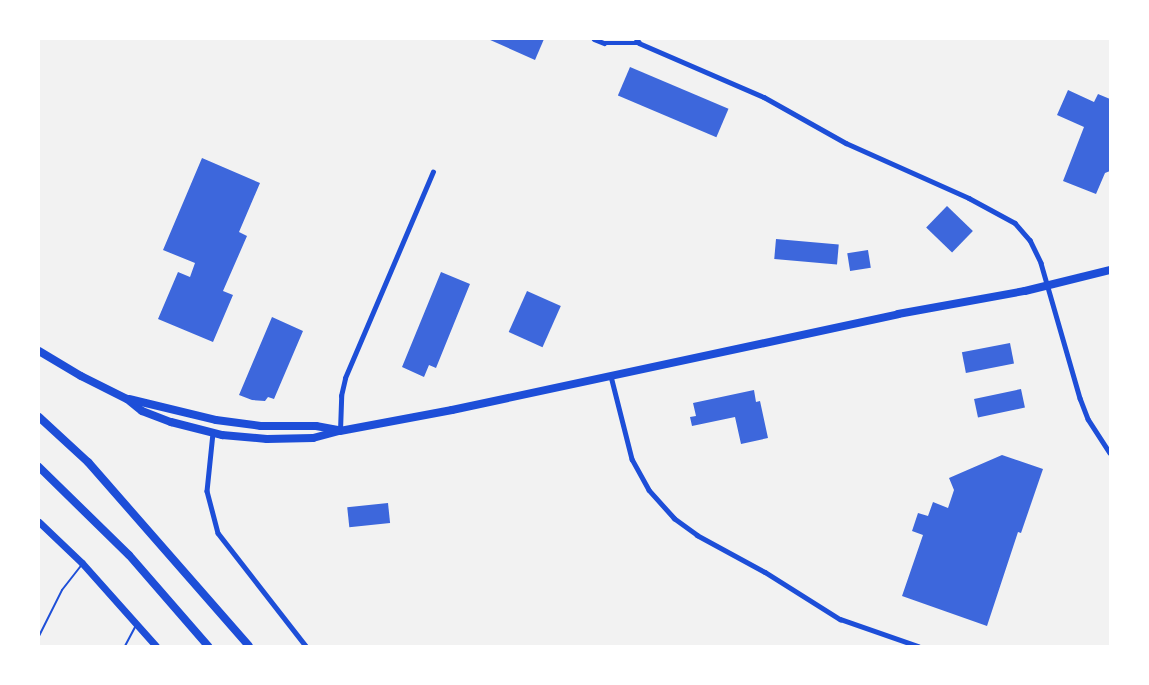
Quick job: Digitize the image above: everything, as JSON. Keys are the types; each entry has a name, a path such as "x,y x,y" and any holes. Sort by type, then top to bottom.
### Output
{"highway":[{"path":"39,417 88,462 249,646"},
{"path":"39,467 129,555 208,646"}],"main road":[{"path":"128,399 142,411 155,417 213,433 292,439 313,438 340,430 452,410 1110,270"},
{"path":"39,351 81,376 128,399 216,420 261,426 316,426 340,430"},
{"path":"39,522 82,563 138,623 156,646"}],"street":[{"path":"594,39 604,43 638,41 764,97 846,143 1015,223 1030,240 1048,284 1080,398 1088,419 1110,453"},
{"path":"340,430 341,396 345,378 433,172"},
{"path":"611,376 633,459 649,490 674,518 697,535 765,572 840,619 918,646"},
{"path":"213,433 207,491 208,505 218,533 306,646"}],"lane":[{"path":"39,636 62,590 82,563"},
{"path":"125,646 138,623"}],"building":[{"path":"488,39 544,39 535,60"},
{"path":"630,67 728,109 716,137 618,96"},
{"path":"1068,90 1094,102 1098,94 1110,99 1110,171 1105,173 1096,194 1063,181 1084,127 1057,115"},
{"path":"202,158 260,183 239,232 247,236 223,291 233,295 213,342 158,319 178,272 190,277 195,263 163,250"},
{"path":"947,206 973,231 952,253 926,228"},
{"path":"776,239 839,244 837,264 774,259"},
{"path":"868,250 871,268 850,271 847,253"},
{"path":"441,272 470,284 436,368 429,365 424,377 402,367"},
{"path":"527,291 561,306 542,347 509,332"},
{"path":"272,317 303,331 274,399 268,397 265,401 252,400 239,395"},
{"path":"1010,343 1014,364 966,373 962,352"},
{"path":"1021,389 1025,408 978,418 974,399"},
{"path":"754,390 756,402 760,401 768,438 741,444 735,417 692,426 690,417 696,416 693,403"},
{"path":"1002,455 1043,469 1021,533 1018,532 987,626 902,596 923,535 912,531 918,513 928,516 933,502 948,508 954,490 949,478"},
{"path":"388,503 390,523 349,527 347,507"}]}
